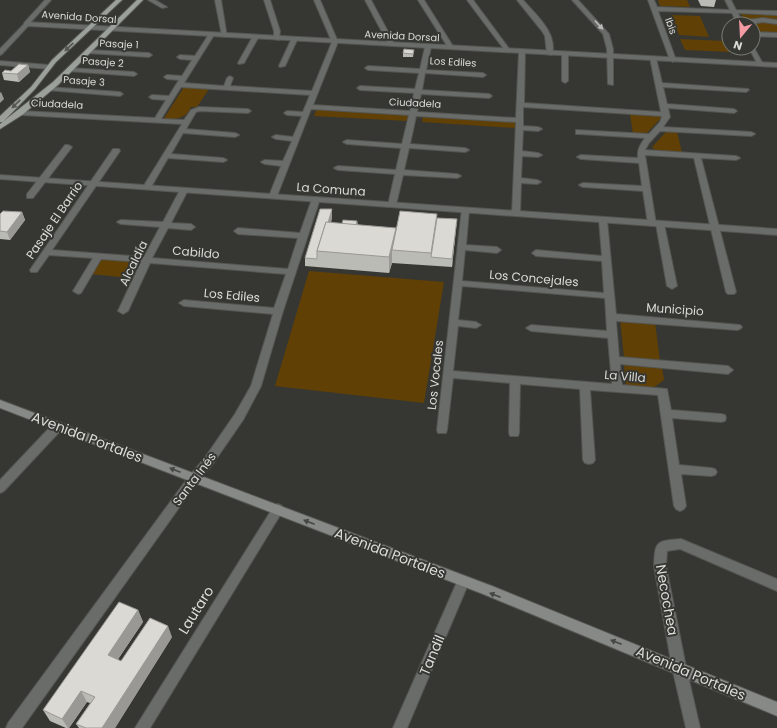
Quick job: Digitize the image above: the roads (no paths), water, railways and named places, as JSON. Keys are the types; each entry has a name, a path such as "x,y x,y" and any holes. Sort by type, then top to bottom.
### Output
{"main road":[{"path":"0,120 33,88 49,67 119,0"},
{"path":"0,127 21,113 70,70 140,0"},
{"name":"Avenida Portales","path":"0,404 278,509 679,667 777,709"}],"street":[{"path":"0,53 48,0"},
{"path":"151,0 164,7"},
{"path":"218,0 225,36"},
{"path":"267,0 277,31 277,39"},
{"path":"273,196 335,42 317,0"},
{"path":"368,0 392,45"},
{"path":"421,0 450,48"},
{"path":"470,0 508,52"},
{"path":"520,0 545,30 548,36 550,54"},
{"path":"575,0 605,31 610,49 611,84"},
{"name":"Ibis","path":"651,0 673,60"},
{"path":"728,0 736,16"},
{"path":"654,8 777,13"},
{"path":"761,20 777,22"},
{"name":"Avenida Dorsal","path":"26,24 508,52 777,65"},
{"path":"761,26 777,26"},
{"path":"761,34 777,35"},
{"path":"157,120 211,35"},
{"path":"241,63 255,38"},
{"path":"282,66 294,40"},
{"name":"Los Ediles","path":"392,205 428,47"},
{"name":"Pasaje 1","path":"89,52 149,55"},
{"path":"516,214 522,52"},
{"path":"565,54 565,81"},
{"path":"756,56 760,64"},
{"path":"180,57 197,58"},
{"path":"653,58 664,106 664,122 642,146 641,152 646,189 672,286"},
{"path":"0,63 49,67"},
{"name":"Los Ediles","path":"368,68 483,75"},
{"name":"Pasaje 2","path":"70,70 134,74"},
{"path":"167,77 184,78"},
{"path":"226,88 230,78"},
{"path":"270,90 274,82"},
{"path":"180,85 314,93"},
{"path":"659,85 746,90"},
{"path":"360,88 489,96"},
{"name":"Pasaje 3","path":"48,89 120,94"},
{"path":"152,97 171,98"},
{"path":"566,99 567,108"},
{"path":"613,102 614,111"},
{"path":"520,105 665,114"},
{"path":"664,106 734,110"},
{"path":"147,187 193,111 199,109 248,112"},
{"name":"Ciudadela","path":"287,113 307,111 413,113 520,120"},
{"name":"Ciudadela","path":"21,113 186,122"},
{"name":"Ciudadela","path":"84,125 91,116"},
{"path":"132,128 138,119"},
{"path":"519,128 538,129"},
{"path":"658,129 751,134"},
{"path":"181,131 235,135"},
{"path":"579,132 651,136"},
{"path":"276,137 296,139"},
{"path":"347,142 465,150"},
{"path":"30,196 68,147"},
{"name":"Pasaje El Barrio","path":"34,270 116,151"},
{"path":"641,152 736,158"},
{"path":"518,153 538,155"},
{"path":"166,156 223,160"},
{"path":"697,156 731,292"},
{"path":"581,157 642,161"},
{"path":"265,162 286,164"},
{"path":"338,168 457,176"},
{"name":"La Comuna","path":"0,177 777,232"},
{"path":"517,180 537,182"},
{"path":"583,185 646,189"},
{"name":"Alcaldía","path":"123,311 147,260 184,190"},
{"name":"Santa Inés","path":"13,728 194,478 208,462 250,399 261,373 278,311 316,200"},
{"name":"Los Vocales","path":"442,430 465,210"},
{"path":"603,220 617,388"},
{"name":"Alcaldía","path":"121,222 191,227"},
{"path":"238,231 303,236"},
{"path":"461,247 497,250"},
{"name":"Cabildo","path":"46,252 291,272"},
{"path":"536,253 606,259"},
{"path":"78,290 99,256"},
{"name":"Los Concejales","path":"457,283 610,296"},
{"name":"Los Ediles","path":"184,303 278,311"},
{"name":"Municipio","path":"611,317 737,327"},
{"path":"453,322 476,325"},
{"path":"531,328 613,335"},
{"path":"615,360 728,370"},
{"name":"La Villa","path":"448,374 663,392 666,414"},
{"path":"514,433 515,379"},
{"path":"584,385 589,460"},
{"path":"680,506 666,414 721,418"},
{"path":"0,488 58,426"},
{"path":"674,469 711,472"},
{"name":"Lautaro","path":"142,728 278,509"},
{"name":"Necochea","path":"692,728 660,566 661,549 666,545 681,544 777,585"},
{"name":"Tandil","path":"400,728 463,582"}]}
